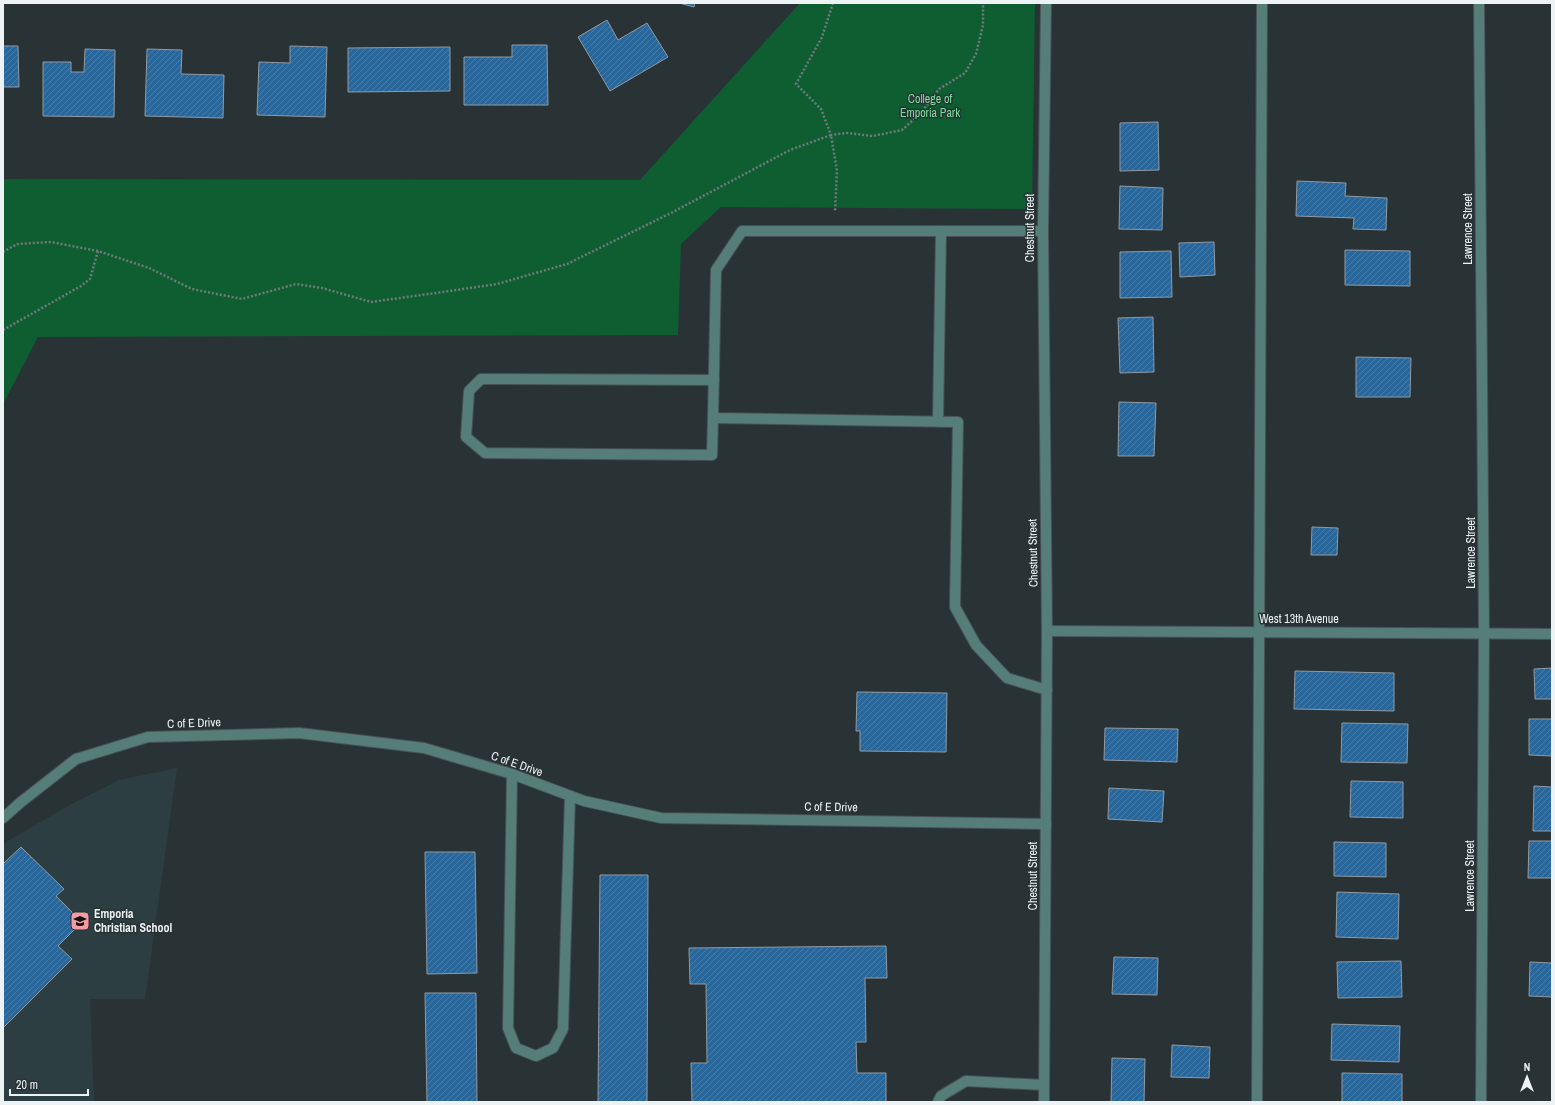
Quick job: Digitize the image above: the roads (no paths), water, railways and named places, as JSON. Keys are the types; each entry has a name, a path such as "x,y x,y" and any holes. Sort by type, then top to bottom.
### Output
{"street":[{"name":"Chestnut Street","path":"1044,1102 1047,631 1043,231 1046,3"},
{"path":"1257,1102 1262,3"},
{"name":"Lawrence Street","path":"1479,3 1484,633 1481,1102"},
{"path":"714,380 481,379 469,391 466,437 485,452 712,455 714,380 716,270 742,231 1043,231"},
{"path":"938,421 941,231"},
{"path":"713,418 958,422 955,607 976,645 1007,678 1046,690"},
{"name":"West 13th Avenue","path":"1047,631 1552,634"},
{"name":"C of E Drive","path":"3,818 76,759 148,737 299,732 424,748 512,774 584,801 661,818 1046,824"},
{"path":"512,774 508,1028 516,1048 536,1056 553,1048 563,1029 570,796"},
{"path":"938,1102 941,1096 966,1081 1044,1085"}],"place":[{"name":"Emporia Christian School","path":"80,921"}],"park label":[{"name":"College of Emporia Park","path":"930,106"}]}
